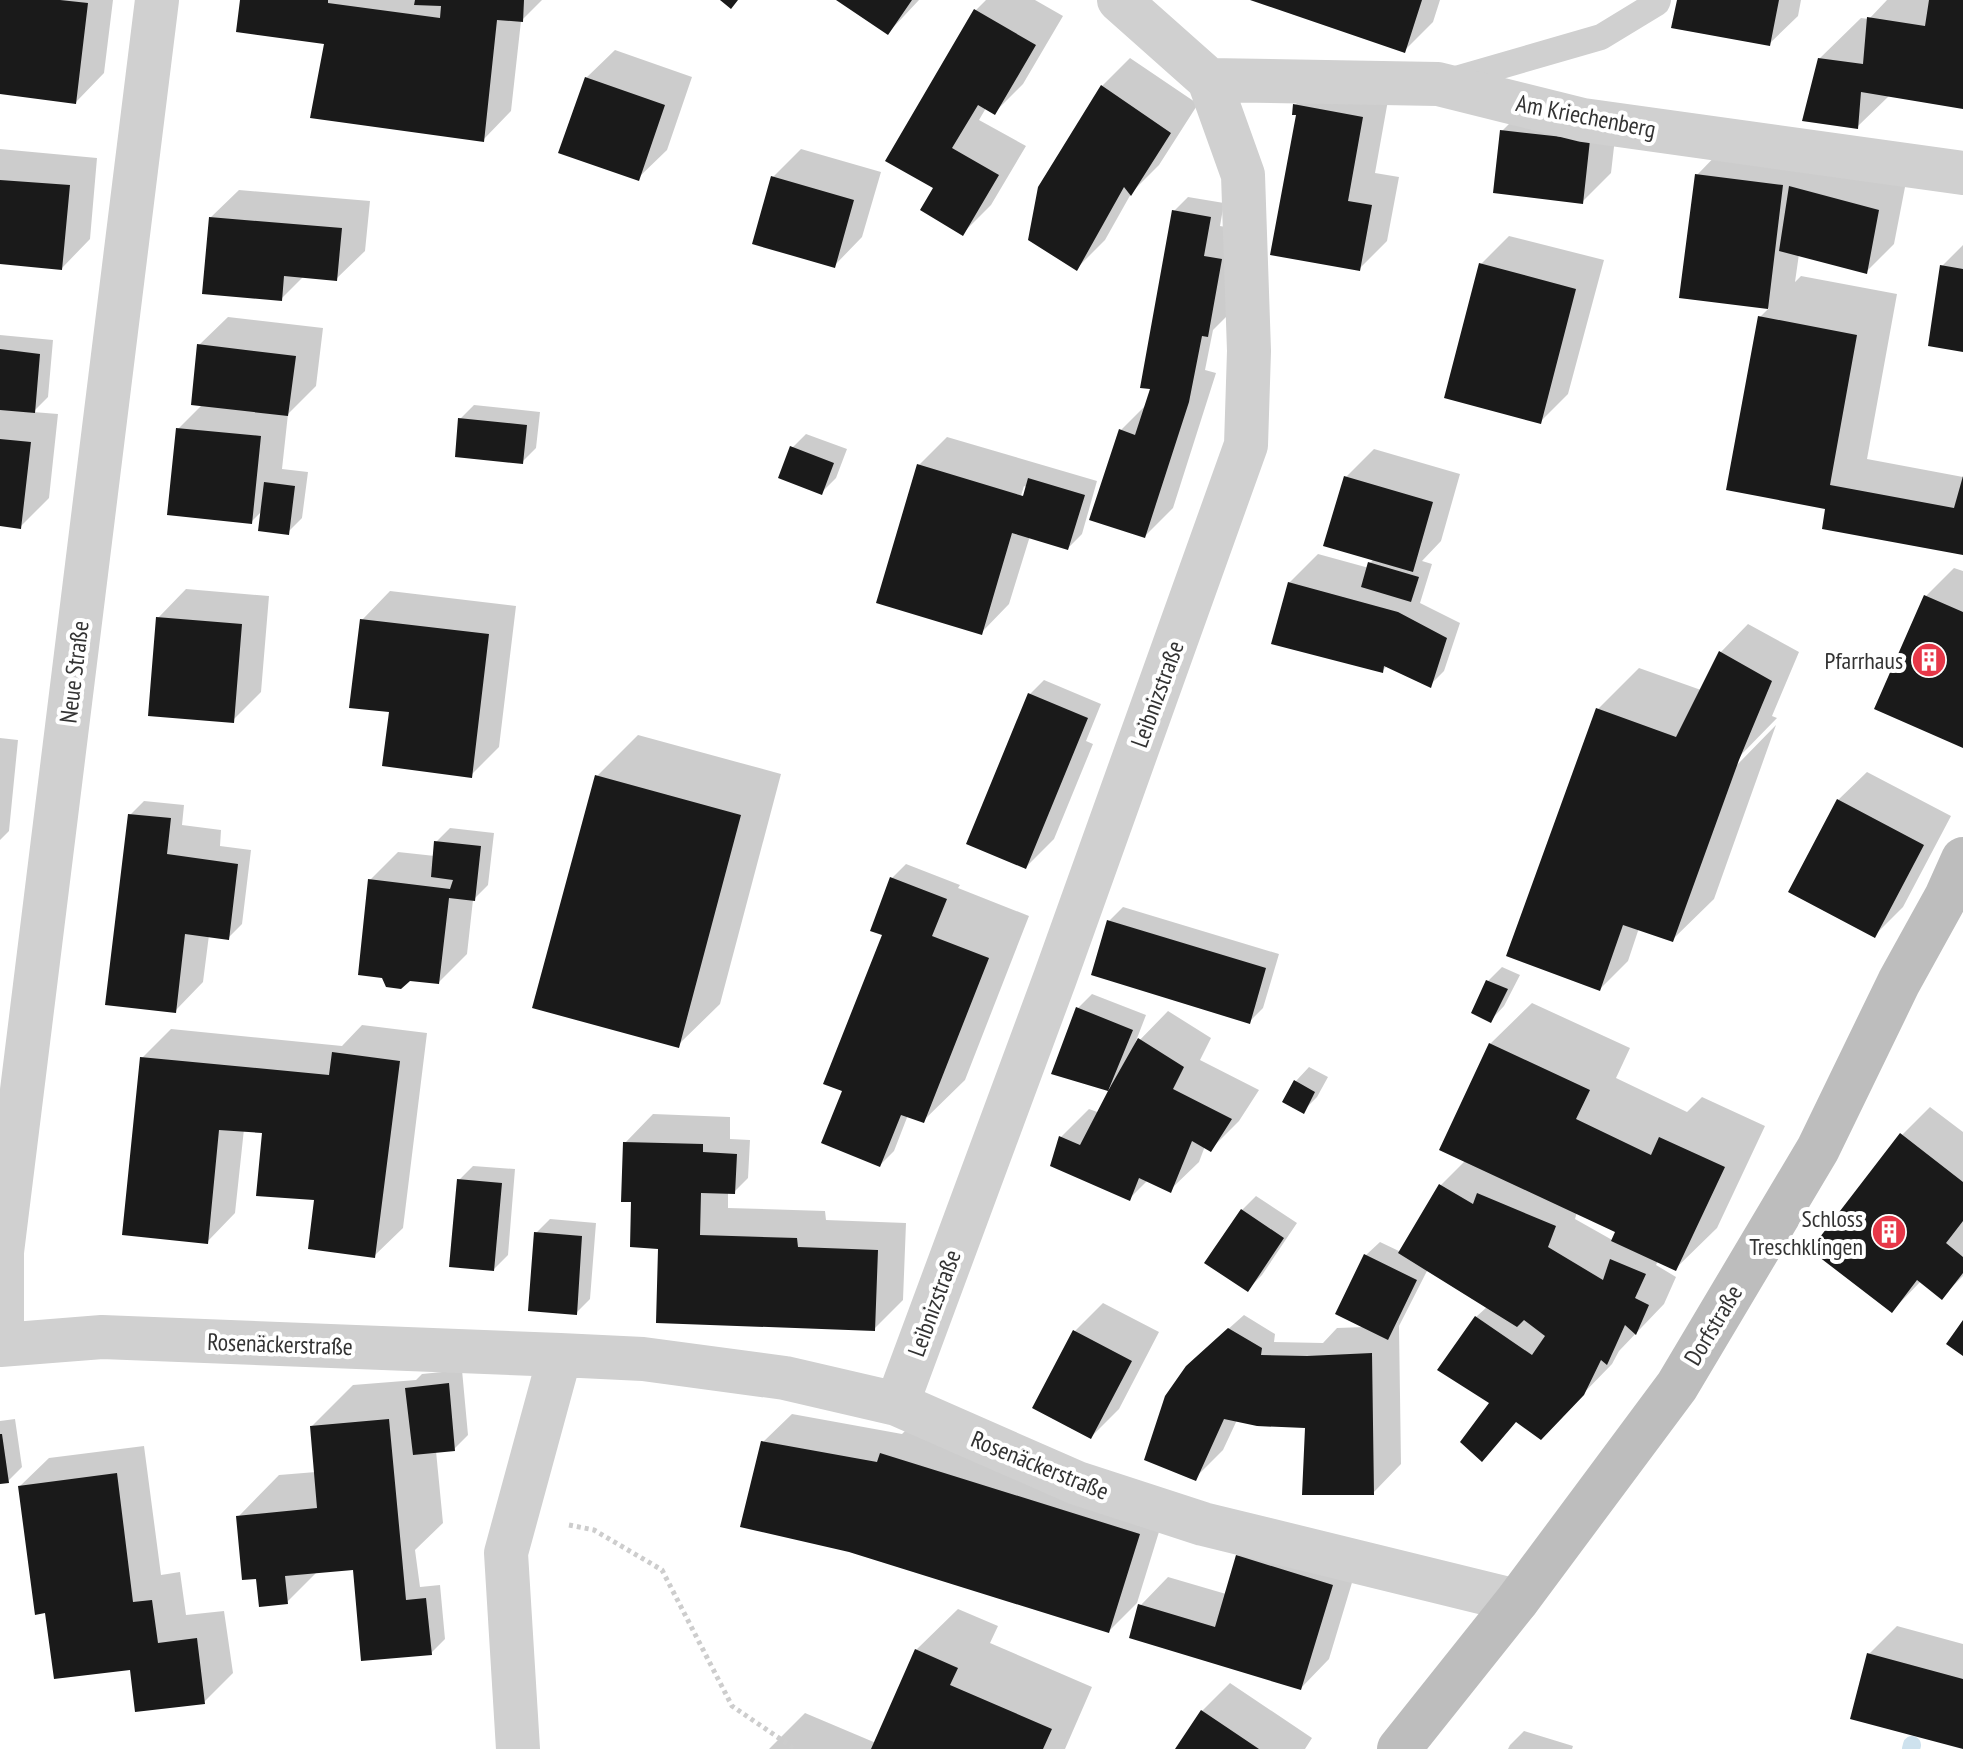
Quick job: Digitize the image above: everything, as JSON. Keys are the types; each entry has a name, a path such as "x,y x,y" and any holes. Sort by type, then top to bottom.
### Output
{"street":[{"name":"Neue Straße","path":"1,1345 2,1252 157,0"},
{"name":"Leibnizstraße","path":"897,1404 1246,445 1249,351 1243,175 1209,80 1119,0"},
{"name":"Am Kriechenberg","path":"1209,80 1438,84 1583,120 1963,173"},
{"name":"Dorfstraße","path":"1399,1749 1517,1601 1677,1386 1818,1149 1899,982 1957,888"},
{"name":"Rosenäckerstraße","path":"1,1345 102,1337 560,1355 643,1359 785,1378 897,1404 1077,1483 1203,1524 1517,1601"},
{"path":"518,1749 506,1553 560,1355"}],"lane":[{"path":"1438,84 1601,37 1658,0"}],"path":[{"path":"517,1513 594,1530 662,1570 732,1706 795,1749"}],"building":[{"path":"0,0 88,3 76,104 0,94"},
{"path":"240,0 328,0 328,3 440,18 441,6 414,5 415,0 524,0 523,22 497,20 484,142 310,118 324,44 236,32"},
{"path":"720,0 738,0 731,9"},
{"path":"836,0 912,0 888,35"},
{"path":"1250,0 1422,0 1405,53"},
{"path":"1677,0 1779,0 1770,46 1671,28"},
{"path":"1929,0 1963,0 1963,109 1861,92 1858,129 1802,121 1818,58 1863,64 1867,17 1925,26"},
{"path":"974,9 1036,45 995,115 978,105 952,148 999,175 963,236 920,210 933,188 885,161"},
{"path":"585,77 665,105 639,181 558,153"},
{"path":"1101,85 1171,133 1131,196 1124,187 1077,271 1028,240 1038,187"},
{"path":"1293,104 1363,117 1348,201 1372,205 1360,271 1270,255 1296,115 1292,115"},
{"path":"1500,130 1590,140 1583,204 1493,193"},
{"path":"1695,174 1783,185 1768,309 1679,298"},
{"path":"771,176 854,200 835,268 752,244"},
{"path":"0,180 70,185 62,270 0,264"},
{"path":"1789,186 1879,210 1867,274 1779,251"},
{"path":"1172,210 1211,217 1204,256 1222,259 1208,337 1202,336 1189,402 1145,538 1089,520 1119,429 1135,435 1150,389 1140,388"},
{"path":"209,217 342,228 337,281 284,276 282,301 202,294"},
{"path":"1479,263 1576,289 1541,424 1444,398"},
{"path":"1940,265 1963,269 1963,352 1928,346"},
{"path":"1758,316 1857,335 1830,485 1954,508 1963,476 1963,555 1822,529 1825,509 1726,490"},
{"path":"197,344 296,356 288,416 191,405"},
{"path":"0,349 40,354 35,413 0,410"},
{"path":"458,418 527,425 523,464 455,457"},
{"path":"176,428 261,436 252,524 167,515"},
{"path":"0,439 31,442 21,529 0,526"},
{"path":"790,446 834,463 822,495 778,478"},
{"path":"917,464 1023,496 1028,478 1085,495 1068,550 1012,533 982,635 876,603"},
{"path":"1344,476 1433,502 1413,572 1323,546"},
{"path":"264,482 295,486 289,535 258,531"},
{"path":"1368,562 1419,577 1411,602 1361,587"},
{"path":"1288,582 1398,612 1447,638 1431,688 1384,666 1383,673 1271,644"},
{"name":"Pfarrhaus","path":"1924,595 1963,612 1963,748 1874,709"},
{"path":"156,617 242,624 234,723 148,716"},
{"path":"360,619 489,634 472,778 382,766 389,712 349,708"},
{"path":"1719,651 1772,681 1739,760 1673,942 1623,925 1600,991 1506,956 1596,708 1676,737"},
{"path":"1028,693 1088,718 1026,869 966,844"},
{"path":"595,775 741,815 679,1048 532,1008"},
{"path":"1837,799 1924,845 1875,938 1788,892"},
{"path":"128,814 171,818 167,854 238,864 229,940 185,934 176,1013 105,1005"},
{"path":"434,841 481,846 475,901 449,898 439,984 410,981 401,989 386,987 382,978 358,975 368,879 450,889 453,880 431,877"},
{"path":"890,877 947,899 932,936 989,958 924,1123 901,1115 880,1167 821,1143 842,1091 823,1084 882,935 870,931"},
{"path":"1107,920 1266,968 1250,1024 1091,975"},
{"path":"1486,980 1508,989 1491,1023 1471,1013"},
{"path":"1076,1007 1133,1030 1108,1091 1051,1074"},
{"path":"1138,1038 1184,1067 1173,1089 1232,1119 1211,1152 1192,1141 1171,1193 1139,1178 1130,1201 1050,1166 1059,1136 1080,1145"},
{"path":"1489,1043 1590,1090 1576,1119 1651,1155 1659,1137 1725,1167 1676,1271 1611,1241 1615,1232 1439,1150"},
{"path":"332,1052 400,1061 375,1258 308,1249 314,1200 256,1196 262,1133 219,1130 208,1244 122,1235 140,1057 329,1075"},
{"path":"1294,1080 1315,1092 1304,1114 1282,1102"},
{"name":"Schloss Treschklingen","path":"1900,1133 1963,1182 1963,1221 1946,1243 1963,1257 1963,1273 1942,1300 1917,1280 1892,1313 1810,1250"},
{"path":"623,1142 703,1144 703,1152 737,1154 735,1194 701,1193 700,1235 797,1238 798,1247 878,1250 875,1331 656,1323 658,1249 630,1247 631,1202 621,1202"},
{"path":"457,1179 502,1183 494,1271 449,1267"},
{"path":"1439,1184 1473,1204 1477,1193 1556,1226 1548,1247 1603,1280 1610,1259 1646,1274 1635,1298 1649,1305 1636,1335 1625,1325 1607,1365 1601,1360 1584,1395 1541,1440 1516,1422 1482,1462 1460,1442 1489,1403 1437,1370 1475,1316 1532,1355 1545,1336 1524,1320 1517,1327 1398,1253"},
{"path":"1241,1209 1284,1238 1248,1292 1204,1263"},
{"path":"534,1232 582,1236 577,1315 528,1311"},
{"path":"1364,1254 1417,1280 1388,1340 1335,1314"},
{"path":"1963,1320 1963,1356 1946,1344"},
{"path":"1228,1328 1262,1348 1261,1355 1372,1353 1374,1495 1302,1495 1305,1428 1257,1426 1224,1419 1196,1481 1144,1460 1165,1396 1186,1366"},
{"path":"1073,1330 1132,1361 1091,1439 1032,1408"},
{"path":"449,1383 455,1451 413,1455 405,1388"},
{"path":"389,1419 406,1600 426,1598 432,1655 361,1661 353,1570 285,1576 288,1604 259,1607 256,1579 242,1580 236,1516 317,1508 310,1426"},
{"path":"0,1434 9,1483 0,1484"},
{"path":"761,1441 877,1462 880,1453 1140,1534 1109,1633 849,1552 740,1527"},
{"path":"117,1473 133,1602 152,1600 158,1643 197,1638 205,1704 135,1712 130,1670 54,1679 45,1613 35,1615 18,1486"},
{"path":"1236,1555 1333,1585 1301,1690 1129,1638 1138,1604 1215,1627"},
{"path":"915,1649 958,1668 950,1685 1052,1729 1043,1749 871,1749"},
{"path":"1867,1653 1963,1679 1963,1749 1850,1719"},
{"path":"1201,1710 1259,1749 1175,1749"}],"waterway":[{"path":"1911,1749 1912,1745"}],"place":[{"name":"Pfarrhaus","path":"1929,660"},
{"name":"Schloss Treschklingen","path":"1889,1232"}]}
